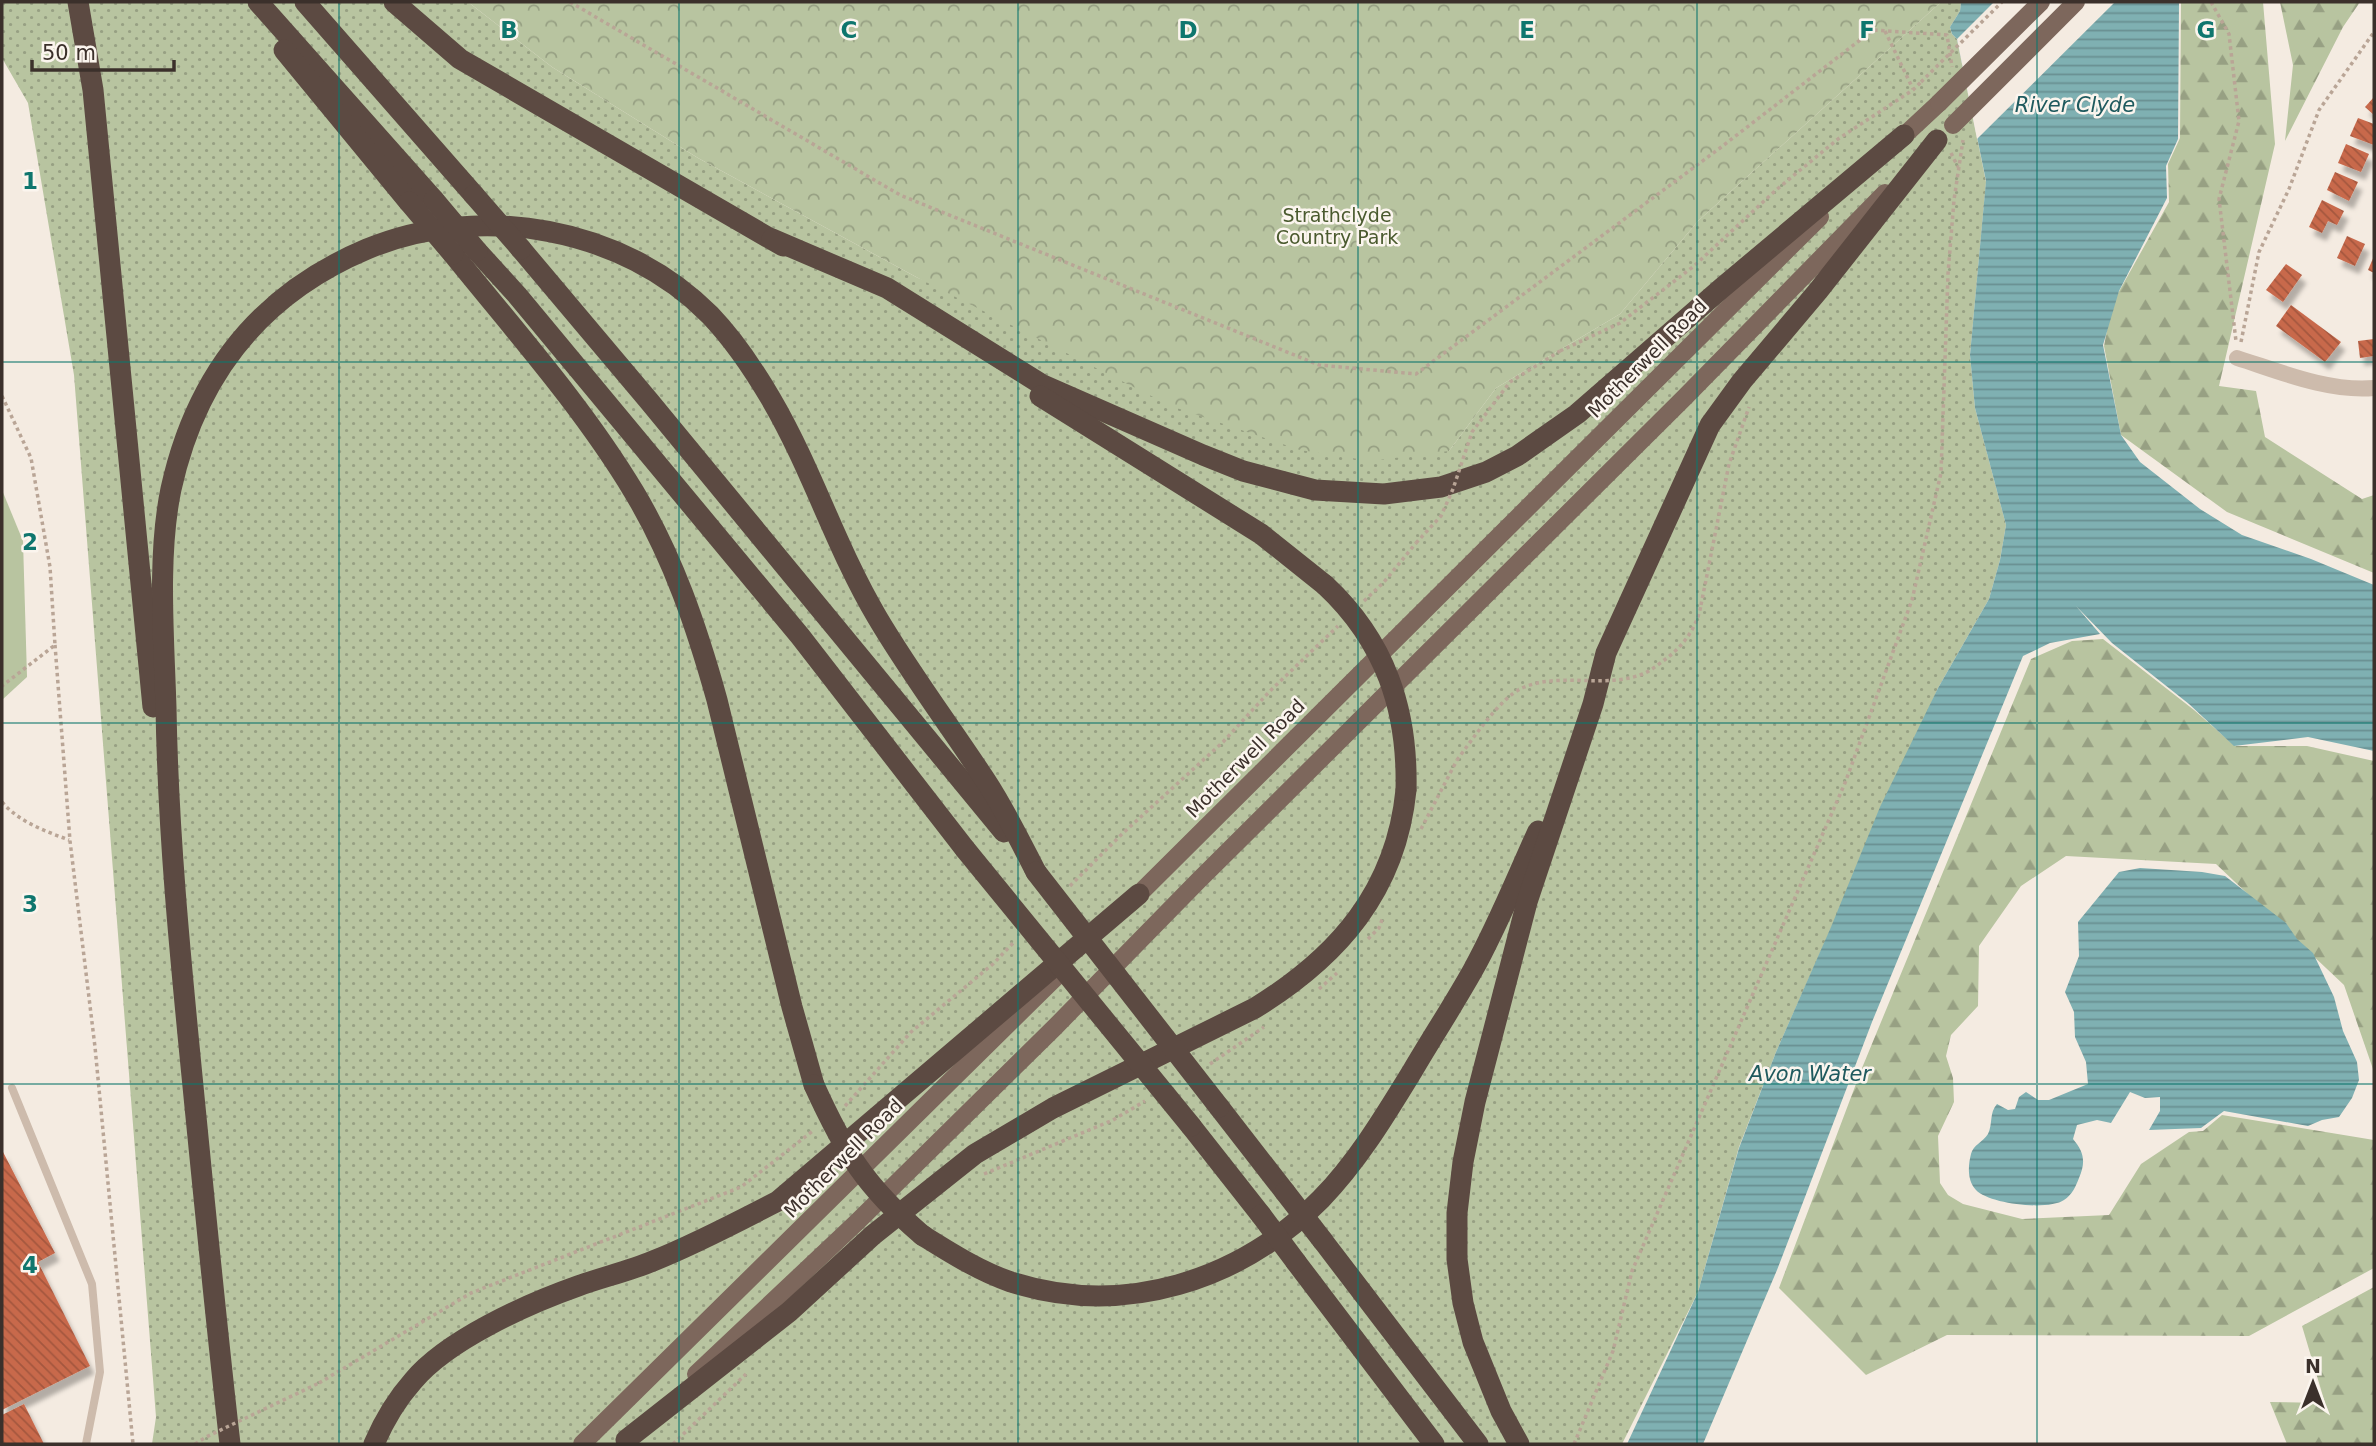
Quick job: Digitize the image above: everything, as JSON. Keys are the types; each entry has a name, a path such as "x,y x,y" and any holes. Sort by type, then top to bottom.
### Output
{"highway":[{"path":"78,2 93,90 155,727 169,810"},
{"path":"244,2 562,390 634,491 672,566 704,651 792,1007 814,1085 852,1161 869,1185 922,1235 958,1258 1011,1282 1045,1291 1131,1295 1181,1285 1226,1268 1275,1238 1322,1198 1372,1135 1474,969 1541,825 1593,704"},
{"path":"257,2 517,295 800,636 965,849 1261,1215 1434,1444"},
{"path":"305,2 521,249 1036,872 1478,1444"},
{"path":"394,2 460,59 953,341 1261,534 1340,598 1365,632 1382,660 1392,685 1404,731 1406,790 1398,833 1378,887 1360,918 1321,960 1282,991 1255,1008 1053,1108 975,1154 873,1235 789,1311 624,1442"},
{"path":"772,239 887,288 1041,384 1203,456 1243,471 1315,490 1384,494 1441,487 1486,472 1517,456 1577,414 1905,135"},
{"path":"1519,1444 1484,1373 1463,1303 1457,1259 1457,1213 1463,1162 1475,1102 1527,902 1593,704 1606,653 1710,425 1759,360 1945,147"},
{"path":"230,1444 182,970 169,810 164,602 168,508 191,421 214,375 261,316 293,289 350,256 406,235 445,227 482,225 532,228 566,234 638,263 680,290 711,316 746,361 772,401 857,581 878,619 990,787 1036,872"},
{"path":"374,1444 413,1380 453,1346 514,1313 576,1287 652,1262 778,1201 1139,894"}],"main road":[{"name":"Motherwell Road","path":"582,1444 1668,367 2041,2"},
{"path":"624,1442 856,1223 1685,397 1945,147 2076,2"}],"street":[{"path":"2238,358 2306,380 2360,389 2374,388"}],"lane":[{"path":"12,1088 92,1284 100,1371 86,1444"}],"path":[{"path":"570,2 900,195 1319,365 1416,374 1720,148 1872,30"},
{"path":"1364,601 1441,516 1472,432 1510,382 1559,351 1620,323 1694,266 1776,190 1838,139 1913,90 2002,2"},
{"path":"2211,2 2229,34 2239,121 2220,199 2238,358"},
{"path":"1885,31 1913,90"},
{"path":"2238,358 2259,252 2289,189 2319,110 2374,32"},
{"path":"1958,131 1945,147 1950,150 1959,169"},
{"path":"1574,1444 1613,1351 1632,1271 1845,783 1912,600 1941,474 1948,274 1955,200"},
{"path":"2,396 31,458 50,567 70,841 95,1047 132,1444"},
{"path":"1420,831 1457,760 1497,709 1521,688 1555,681 1621,681 1646,673 1681,647 1699,617 1729,464 1752,398"},
{"path":"1067,889 1122,834 1223,742 1270,691 1345,620"},
{"path":"2,686 55,645"},
{"path":"2,802 11,812 70,841"},
{"path":"1362,946 1379,928 1384,916"},
{"path":"844,1106 911,1032 993,964 1020,936"},
{"path":"1318,989 1329,982 1345,964"},
{"path":"1200,1069 1265,1027"},
{"path":"981,1176 1112,1120 1145,1101"},
{"path":"195,1444 319,1383 471,1293 741,1187 824,1123"},
{"path":"673,1444 749,1370"}],"green space":[{"path":"2,2 468,2 552,67 698,158 918,278 1449,451 1496,388 1620,314 1698,221 1941,2 1961,2 1960,11 1950,27 1957,39 1986,182 1970,355 1975,408 2006,525 2000,560 1989,599 1938,688 1776,1052 1739,1147 1698,1292 1622,1444 152,1444 156,1417 74,375 28,103 2,58"},
{"name":"Strathclyde Country Park","path":"468,2 1941,2 1698,221 1620,314 1496,388 1449,451 1371,461 1300,450 1171,406 918,278 698,158 552,67"},
{"path":"2181,2 2263,2 2275,144 2219,386 2256,391 2265,437 2362,499 2374,495 2374,573 2227,512 2121,435 2104,346 2112,304 2169,202 2168,164 2180,138"},
{"path":"2280,2 2360,2 2343,27 2285,141 2293,65"},
{"path":"2,490 23,541 27,677 2,700"},
{"path":"2103,639 2194,710 2235,746 2307,746 2374,761 2374,1072 2344,985 2216,864 2066,856 2021,886 1979,946 1978,1006 1951,1035 1946,1056 1953,1078 1954,1102 1938,1136 1940,1183 1948,1195 1963,1204 2022,1219 2109,1215 2141,1164 2189,1132 2203,1131 2222,1115 2374,1140 2374,1268 2249,1336 1947,1335 1866,1375 1779,1288 1862,1068 2031,659 2072,641"},
{"path":"2374,1287 2374,1444 2287,1444 2270,1402 2325,1403 2302,1326"}],"water":[{"name":"River Clyde","path":"1961,2 2179,2 2178,139 2166,166 2167,198 2119,291 2103,345 2121,435 2140,462 2200,509 2242,535 2374,585 2374,751 2308,737 2234,746 2189,704 2112,643 2076,606 2100,634 2050,643 2023,656 1872,1022 1777,1270 1703,1444 1627,1444 1698,1292 1739,1148 1776,1052 1880,807 1938,688 1989,599 2000,560 2006,525 1975,408 1970,355 1986,181 1957,39 1950,27 1960,11"},
{"path":"2140,868 2225,876 2286,923 2297,939 2313,953 2334,997 2343,1031 2357,1062 2359,1080 2352,1098 2339,1117 2308,1126 2224,1111 2201,1128 2149,1130 2160,1111 2160,1097 2145,1098 2130,1092 2111,1123 2097,1120 2077,1125 2073,1139 2082,1153 2083,1167 2075,1187 2064,1200 2033,1205 2005,1202 1983,1195 1971,1182 1969,1163 1974,1148 1988,1134 1997,1104 2008,1110 2015,1109 2019,1097 2026,1092 2038,1100 2049,1100 2088,1084 2086,1062 2075,1037 2074,1012 2065,992 2079,956 2078,922 2119,872"}],"pier":[{"path":"1994,2 2115,2 1977,139 1957,39"}],"building":[{"path":"2374,97 2374,115 2365,107"},
{"path":"2358,118 2374,124 2374,145 2350,136"},
{"path":"2346,144 2369,154 2361,172 2338,163"},
{"path":"2335,172 2358,182 2349,201 2327,190"},
{"path":"2322,200 2344,211 2337,225 2328,221 2322,233 2309,227"},
{"path":"2347,236 2365,244 2355,266 2337,258"},
{"path":"2374,256 2374,273 2368,270"},
{"path":"2286,264 2302,275 2283,302 2266,290"},
{"path":"2291,305 2341,342 2325,362 2276,326"},
{"path":"2374,339 2374,356 2360,358 2358,341"},
{"path":"2,1150 55,1253 38,1262 90,1366 2,1410"},
{"path":"24,1404 44,1444 2,1444 2,1415"}],"water label":[{"name":"Avon Water","path":"1810,1074"}]}
